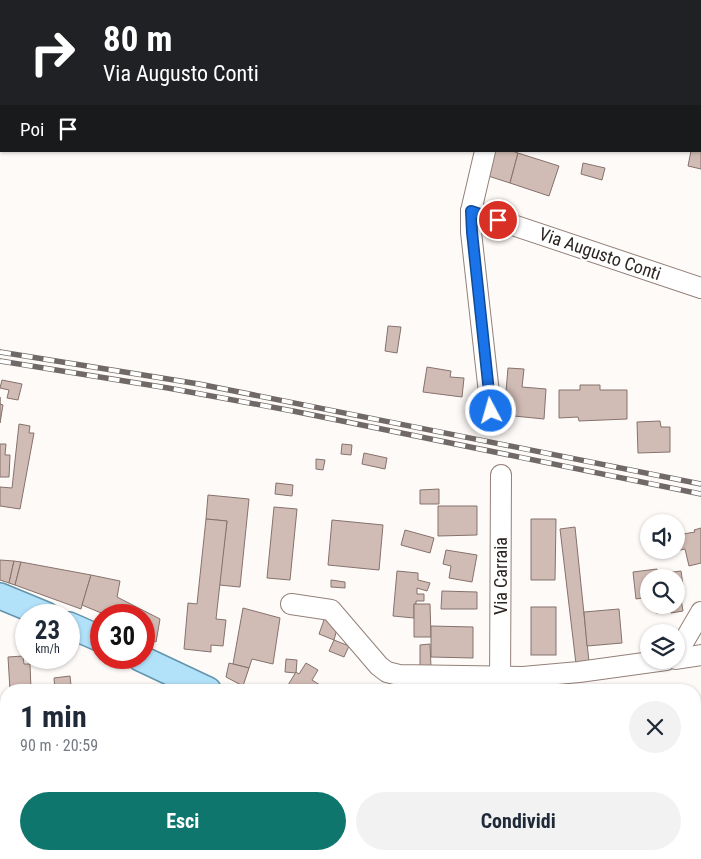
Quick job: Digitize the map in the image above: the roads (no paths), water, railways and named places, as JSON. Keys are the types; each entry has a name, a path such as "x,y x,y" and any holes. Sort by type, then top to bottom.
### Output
{"main road":[{"path":"0,596 19,604"},
{"path":"155,665 195,684"}],"street":[{"path":"486,152 471,211 491,411"},
{"name":"Via Augusto Conti","path":"471,211 701,288"},
{"name":"Via Carraia","path":"500,684 501,474"},
{"path":"291,604 330,610 371,658 387,672 399,675 500,684 640,663"},
{"path":"685,641 701,612"},
{"path":"685,656 701,655"}],"railway":[{"path":"0,352 199,384 701,484"},
{"path":"0,361 168,388 293,411 701,494"}]}
